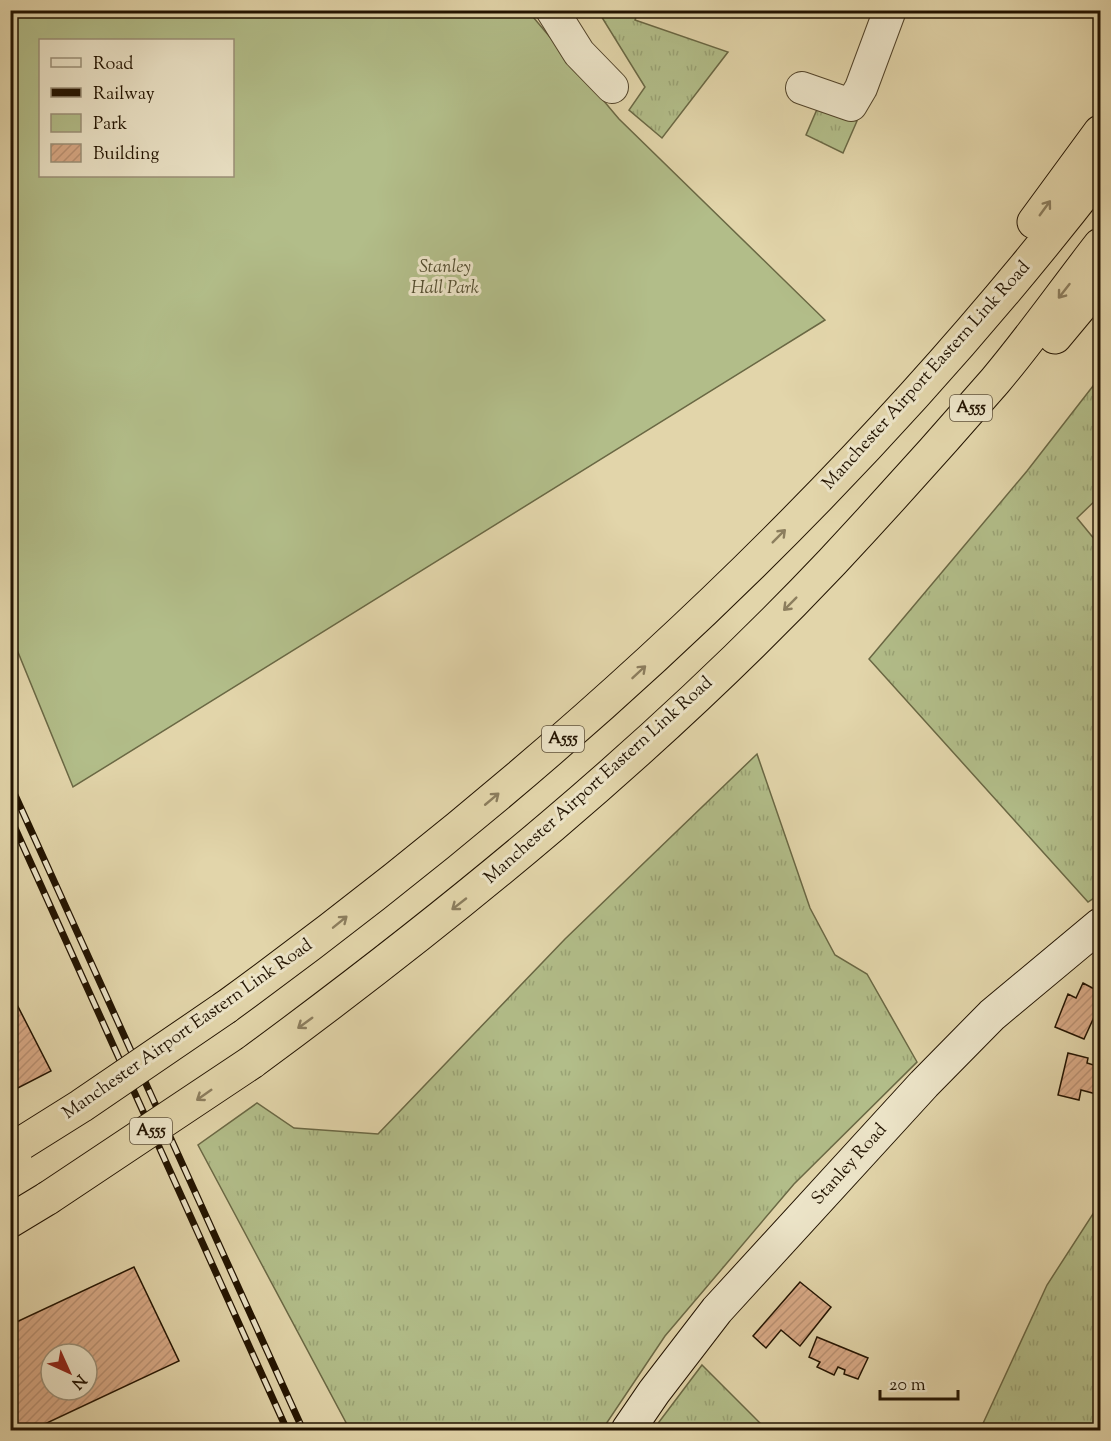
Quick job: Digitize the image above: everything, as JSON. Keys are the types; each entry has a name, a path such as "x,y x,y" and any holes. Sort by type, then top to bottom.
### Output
{"highway":[{"name":"A555","path":"874,441 1101,132"},
{"name":"Manchester Airport Eastern Link Road","path":"16,1146 81,1106 226,1007 323,936 415,862 611,697 689,625 874,441 970,334 1044,246 1101,173"},
{"name":"Manchester Airport Eastern Link Road","path":"23,1214 252,1062 387,961 570,810 665,725 831,562 996,380 1101,245"},
{"name":"A555","path":"831,562 953,450 1046,348 1101,283"}],"main road":[{"name":"Stanley Road","path":"628,1431 654,1392 717,1310 924,1084 992,1015 1101,926"}],"street":[{"path":"552,10 579,53 612,87"},
{"path":"801,88 851,105 872,61 890,10"}],"green space":[{"name":"Stanley Hall Park","path":"10,11 528,11 619,119 825,320 73,787 11,635"},
{"path":"598,11 638,11 635,20 728,52 662,138 629,110 645,87"},
{"path":"818,107 857,121 843,153 806,135"},
{"path":"1100,377 1100,496 1077,518 1100,546 1100,673 1094,677 1100,684 1100,894 1088,902 869,659 1027,471"},
{"path":"757,754 810,908 835,955 867,974 917,1062 794,1184 665,1336 602,1430 350,1430 198,1145 257,1103 294,1128 378,1134 565,939"},
{"path":"1100,1203 1100,1430 980,1430 1047,1285"},
{"path":"702,1365 767,1430 653,1430"}],"building":[{"path":"1083,983 1100,992 1100,1004 1084,1039 1055,1027 1068,994 1076,998"},
{"path":"10,991 51,1071 10,1092"},
{"path":"1068,1053 1088,1058 1087,1063 1100,1067 1100,1095 1081,1090 1079,1100 1058,1095"},
{"path":"134,1267 179,1361 99,1399 99,1342 39,1342 39,1402 92,1402 32,1430 10,1430 10,1325"},
{"path":"800,1282 831,1307 800,1346 781,1330 766,1348 753,1336"},
{"path":"817,1337 868,1358 858,1379 844,1374 845,1370 838,1367 834,1375 817,1367 820,1362 809,1357"}],"railway":[{"path":"10,784 303,1430"},
{"path":"10,817 287,1430"}]}
